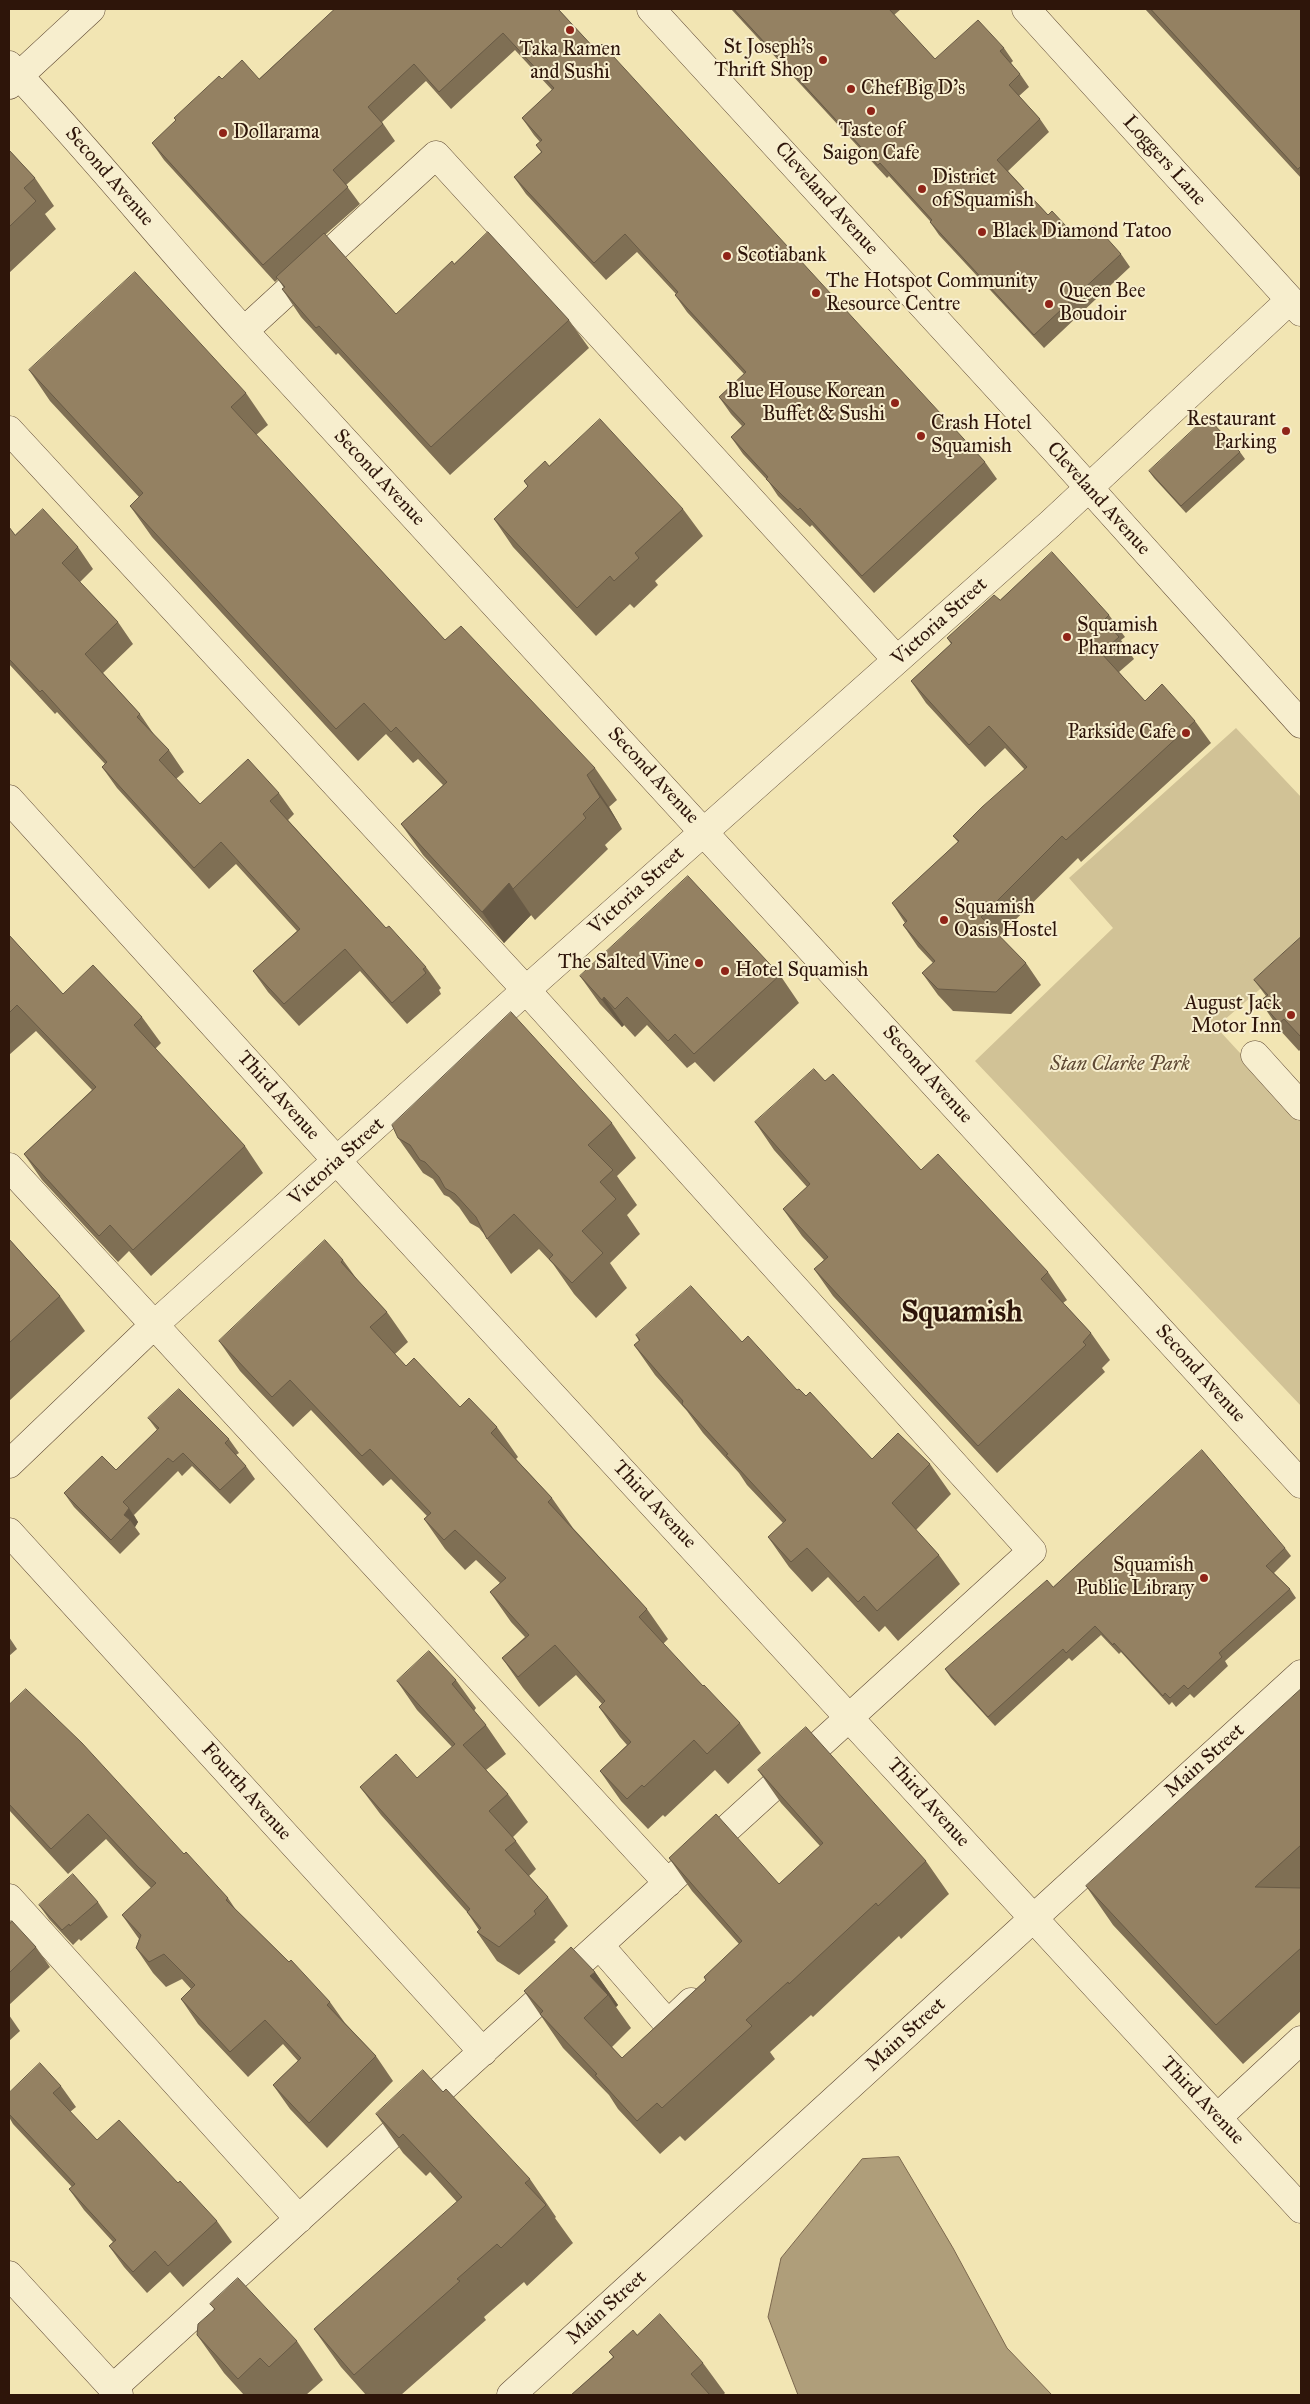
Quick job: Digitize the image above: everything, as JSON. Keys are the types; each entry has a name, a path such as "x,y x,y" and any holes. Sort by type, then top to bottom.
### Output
{"street":[{"path":"12,75 91,9"},
{"name":"Cleveland Avenue","path":"651,9 1089,488 1301,724"},
{"name":"Loggers Lane","path":"1026,9 1296,306"},
{"name":"Second Avenue","path":"12,75 60,120 183,264 1301,1484"},
{"path":"244,331 436,155 897,660"},
{"name":"Victoria Street","path":"9,1464 154,1326 338,1162 526,990 1296,306"},
{"path":"9,430 526,990 1032,1551 851,1718 299,2219 116,2392 9,2275"},
{"name":"Third Avenue","path":"9,799 338,1162 1301,2209"},
{"path":"1255,1056 1301,1106"},
{"path":"9,1167 668,1883"},
{"name":"Fourth Avenue","path":"9,1532 482,2052"},
{"name":"Main Street","path":"511,2395 1301,1674"},
{"path":"9,1898 299,2219"},
{"path":"600,1946 668,2024 703,1990"},
{"path":"1217,2118 1301,2040"}],"green space":[{"name":"Stan Clarke Park","path":"1236,728 1301,797 1301,954 1216,1027 1301,1119 1301,1406 975,1061 1113,928 1069,878"}],"shaded area":[{"path":"899,2157 953,2248 1007,2348 1052,2395 798,2395 768,2317 781,2258 862,2159"}],"building":[{"path":"335,9 558,9 596,50 602,44 985,462 862,576 800,508 798,510 766,479 768,477 731,437 745,424 719,397 746,372 675,295 678,292 625,234 594,263 514,177 542,152 536,145 542,140 522,118 554,88 503,33 439,92 414,64 368,107 383,124 333,170 348,187 263,265 152,143 176,120 174,118 219,76 222,79 242,60 259,79"},
{"path":"734,9 889,9 935,59 978,20 1004,48 1000,51 1020,74 1009,85 1040,119 997,160 1048,215 1052,211 1079,240 1095,225 1121,254 1034,335 930,222 932,220 880,163 878,165"},
{"path":"1151,9 1301,9 1301,166 1298,169"},
{"path":"9,150 35,178 24,188 36,201 9,227"},
{"path":"488,232 569,320 431,447 319,326 316,328 282,289 285,287 276,277 324,233 396,314 452,261 454,264"},
{"path":"135,272 246,393 231,407 445,640 461,626 595,768 587,775 600,797 583,814 586,818 513,889 509,883 482,912 401,824 447,782 396,727 391,732 364,703 336,729 130,506 143,493 29,370"},
{"path":"1207,417 1240,452 1181,506 1149,471"},
{"path":"600,419 683,509 635,553 639,558 614,581 610,576 577,608 494,519 528,486 524,481 545,461 549,466"},
{"path":"43,509 78,547 62,563 118,622 85,654 140,714 137,717 169,750 159,760 200,804 248,759 279,793 270,801 386,928 389,926 426,967 423,969 426,973 392,1003 345,949 284,1004 253,971 300,929 221,842 194,868 102,767 107,762 42,690 40,692 9,659 9,527 15,535"},
{"path":"1052,552 1109,615 1104,620 1119,637 1101,653 1145,701 1162,684 1195,721 1066,840 1062,836 981,917 1026,963 996,992 938,989 922,973 935,961 903,925 907,921 892,903 959,841 953,836 1027,767 989,726 969,745 911,681 952,643 947,638 994,595 1000,600"},
{"path":"688,876 780,975 694,1054 675,1034 668,1041 627,997 615,1009 604,997 602,1000 580,976"},
{"path":"9,935 63,994 93,965 142,1017 134,1025 245,1146 133,1250 110,1225 99,1236 24,1154 96,1087 17,1005 9,1013"},
{"path":"1301,937 1301,1037 1284,1019 1279,1023 1260,1001 1268,995 1254,980"},
{"path":"511,1012 612,1123 588,1145 613,1170 600,1182 616,1199 582,1231 603,1253 572,1283 549,1259 553,1255 514,1214 487,1239 476,1217 455,1194 445,1188 439,1177 425,1162 420,1160 410,1145 398,1138 392,1125"},
{"path":"814,1069 825,1081 833,1074 921,1170 938,1154 1048,1272 1041,1279 1091,1333 1083,1342 1086,1345 978,1446 814,1269 828,1257 783,1209 810,1184 755,1122"},
{"path":"9,1239 60,1296 9,1343"},
{"path":"325,1240 343,1260 341,1262 387,1312 370,1327 406,1366 414,1358 460,1407 469,1398 497,1427 491,1433 552,1498 548,1502 647,1609 639,1617 740,1723 707,1754 694,1740 644,1787 642,1785 627,1799 600,1771 631,1742 599,1707 605,1701 555,1645 518,1677 502,1658 529,1635 490,1592 506,1578 455,1530 444,1540 424,1519 431,1513 370,1449 362,1456 290,1380 272,1397 219,1341"},
{"path":"691,1286 742,1342 748,1336 797,1390 799,1389 806,1396 810,1392 872,1459 898,1433 930,1464 892,1503 939,1555 877,1611 864,1596 858,1602 807,1548 791,1562 768,1537 786,1520 726,1455 728,1454 682,1404 683,1401 634,1345 640,1340 636,1335"},
{"path":"179,1389 229,1439 225,1443 246,1466 220,1490 183,1453 173,1462 168,1458 123,1502 129,1508 124,1515 130,1520 111,1540 64,1493 102,1456 116,1470 159,1428 148,1418"},
{"path":"1202,1450 1285,1548 1266,1566 1290,1589 1219,1653 1222,1657 1188,1689 1184,1685 1170,1698 1165,1693 1163,1696 1114,1643 1113,1645 1095,1626 1066,1653 1063,1649 988,1717 945,1669 1047,1580 1053,1587"},
{"path":"429,1651 456,1680 452,1684 486,1725 463,1745 508,1794 489,1811 516,1841 505,1850 548,1897 534,1911 536,1914 499,1947 477,1932 481,1928 467,1912 470,1909 360,1787 396,1754 417,1778 455,1744 397,1681"},
{"path":"26,1689 82,1743 184,1854 186,1852 228,1898 226,1900 289,1962 291,1960 330,2002 327,2005 376,2056 309,2123 273,2085 301,2058 265,2020 230,2052 181,1999 195,1985 164,1954 149,1962 136,1948 141,1935 122,1915 156,1883 139,1868 88,1814 51,1849 9,1804 9,1705"},
{"path":"1301,1689 1301,1845 1255,1887 1301,1888 1301,1948 1216,2025 1086,1886"},
{"path":"806,1727 926,1861 878,1906 876,1903 789,1984 788,1982 746,2020 752,2026 662,2108 657,2103 637,2121 595,2075 597,2074 540,2014 543,2011 524,1991 571,1947 595,1972 590,1976 608,1995 584,2018 622,2058 706,1980 704,1977 742,1941 669,1858 716,1814 779,1884 823,1843 758,1770"},
{"path":"73,1874 98,1902 70,1926 69,1924 62,1930 39,1905"},
{"path":"12,1921 36,1947 9,1973 9,1922"},
{"path":"40,2063 61,2086 53,2093 97,2140 119,2120 178,2183 180,2181 217,2221 168,2266 155,2251 133,2272 109,2246 116,2240 69,2189 75,2184 9,2114 9,2093"},
{"path":"423,2070 443,2092 446,2089 530,2179 525,2183 546,2205 501,2248 497,2244 457,2279 460,2281 354,2375 314,2329 462,2197 403,2134 399,2138 376,2114"},
{"path":"238,2278 297,2341 269,2367 260,2358 238,2379 197,2335 198,2324 215,2309 210,2304"},
{"path":"660,2314 703,2363 691,2374 710,2395 571,2395 614,2357 609,2352 633,2330 637,2335"}],"place":[{"name":"Taka Ramen and Sushi","path":"570,30"},
{"name":"St Joseph's Thrift Shop","path":"823,60"},
{"name":"Chef Big D's","path":"851,89"},
{"name":"Taste of Saigon Cafe","path":"871,111"},
{"name":"Dollarama","path":"223,133"},
{"name":"District of Squamish","path":"922,189"},
{"name":"Black Diamond Tatoo","path":"982,232"},
{"name":"Scotiabank","path":"727,256"},
{"name":"The Hotspot Community Resource Centre","path":"816,293"},
{"name":"Queen Bee Boudoir","path":"1049,304"},
{"name":"Blue House Korean Buffet & Sushi","path":"895,403"},
{"name":"Restaurant Parking","path":"1286,431"},
{"name":"Crash Hotel Squamish","path":"921,436"},
{"name":"Squamish Pharmacy","path":"1067,637"},
{"name":"Parkside Cafe","path":"1186,733"},
{"name":"Squamish Oasis Hostel","path":"944,920"},
{"name":"The Salted Vine","path":"699,963"},
{"name":"Hotel Squamish","path":"725,971"},
{"name":"August Jack Motor Inn","path":"1291,1015"},
{"name":"Squamish Public Library","path":"1204,1578"}],"district":[{"name":"Squamish","path":"962,1314"}]}
